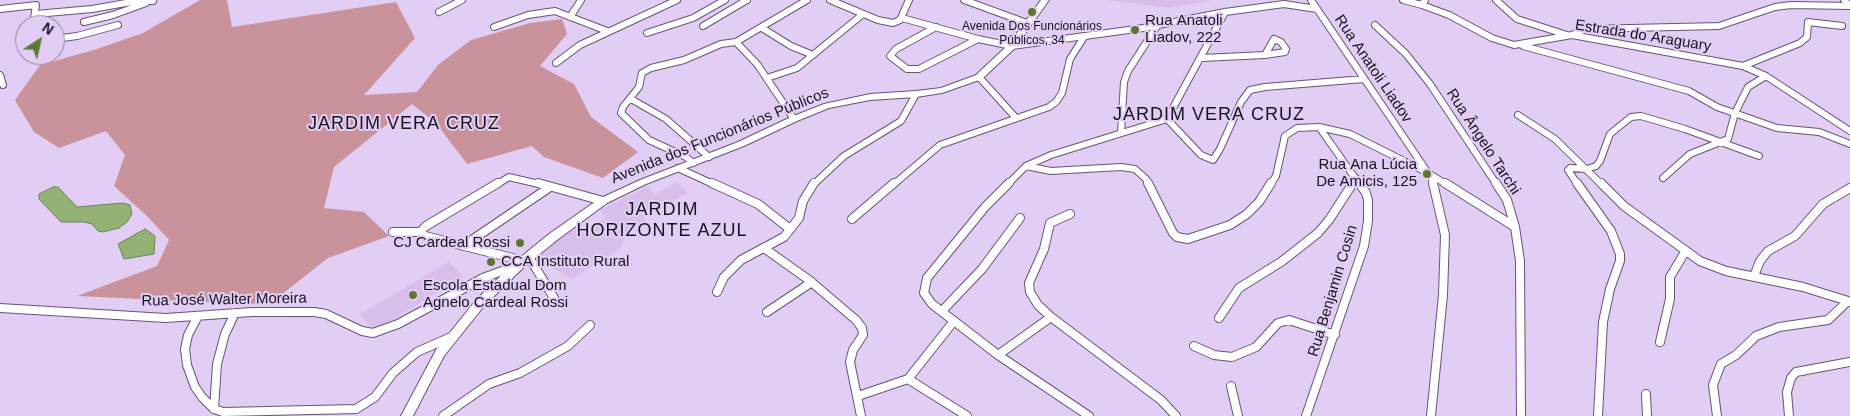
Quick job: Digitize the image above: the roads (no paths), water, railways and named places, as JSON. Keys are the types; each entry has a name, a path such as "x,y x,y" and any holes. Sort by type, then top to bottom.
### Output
{"street":[{"path":"0,9 34,5 36,7 36,14 84,10 154,0"},
{"path":"84,22 113,15 154,0"},
{"path":"440,12 462,0"},
{"path":"570,17 581,0"},
{"path":"556,63 580,45 677,0"},
{"path":"647,33 693,18 726,0"},
{"path":"703,26 747,0"},
{"path":"693,163 686,157 649,140 621,113 622,107 631,99 639,86 642,73 651,68 676,63 716,45 736,42 807,0"},
{"name":"Rua Anatoli Liadov","path":"830,0 863,14 893,23 902,18 978,39 1012,46 1157,26 1225,12 1284,4 1317,9 1430,174"},
{"path":"851,8 855,0"},
{"path":"902,18 909,0"},
{"path":"964,0 1026,23"},
{"name":"Avenida dos Funcionários Públicos","path":"407,416 440,353 480,303 524,261 553,237 603,201 678,168 756,137 794,118 827,106 846,101 887,95 916,94 954,87 979,77 1012,46 1026,23 1045,0"},
{"path":"1284,4 1310,0 1317,9"},
{"name":"Estrada do Araguary","path":"1403,0 1423,3 1497,40 1519,45 1571,35 1743,66 1766,76 1850,131"},
{"path":"1496,0 1517,19 1571,35 1586,29 1719,26 1775,7 1791,5 1850,6 1844,0"},
{"path":"494,27 541,12 561,12 607,31"},
{"path":"1089,416 998,355 942,311 924,293 927,278 985,208 1026,166 1052,155 1167,119 1202,58 1225,12"},
{"path":"767,78 793,70 863,14"},
{"path":"1743,66 1800,43 1807,37 1808,22 1842,26"},
{"path":"65,38 118,25"},
{"name":"Rua Ângelo Tarchi","path":"1375,25 1406,54 1430,84 1507,200 1515,227 1520,261 1521,416"},
{"path":"1121,133 1124,82 1128,71 1157,26"},
{"path":"936,27 896,49 890,56 907,69 920,69 978,39"},
{"path":"762,28 791,46 813,55"},
{"path":"852,220 940,144 1049,107 1060,99 1070,59 1084,37"},
{"path":"736,42 767,78 794,118"},
{"path":"1519,45 1678,88 1698,96 1716,107 1777,128 1819,132 1850,144"},
{"path":"1202,58 1265,55"},
{"path":"0,75 3,85"},
{"path":"1663,178 1690,154 1728,139 1735,114 1748,86 1766,76"},
{"path":"979,77 1016,118"},
{"path":"1167,119 1201,155 1213,160 1220,149 1244,96 1250,90 1265,87 1364,79"},
{"path":"716,292 732,269 741,260 784,237 799,218 803,201 810,188 844,156 901,121 916,94"},
{"path":"631,99 666,119 709,157"},
{"path":"1518,115 1554,139 1624,206 1700,262 1726,271 1803,287 1849,301"},
{"path":"1598,416 1603,322 1610,289 1620,261 1620,254 1611,231 1568,170 1570,168 1587,169 1596,166 1600,161 1610,134 1624,121 1631,117 1641,116 1722,141 1759,156"},
{"path":"1026,166 1051,170 1121,167 1135,169 1146,179 1173,233 1182,238 1198,236 1230,225 1247,214 1259,202 1276,176 1285,136 1296,128 1319,127 1350,134 1430,174 1515,227"},
{"name":"Rua Benjamin Cosin","path":"1306,416 1364,246 1368,221 1368,200 1356,178 1319,127"},
{"path":"678,168 758,204 790,229"},
{"path":"1430,174 1440,207 1444,235 1443,295 1430,416"},
{"path":"420,232 426,226 501,180 510,177 603,201"},
{"path":"1219,318 1239,288 1281,262 1318,234 1356,178"},
{"path":"463,246 550,187"},
{"path":"1754,276 1760,261 1768,251 1795,236 1823,204 1850,188"},
{"path":"1070,214 1050,223 1044,249 1029,283 1030,292 1038,305 1051,317 1161,400 1176,416"},
{"path":"942,311 982,269 1020,218"},
{"path":"394,232 420,232 425,236 524,261 557,304"},
{"path":"764,248 812,282 856,320 862,328 863,335 853,350 850,362 861,416"},
{"path":"1660,342 1670,299 1670,277 1685,252"},
{"name":"Rua José Walter Moreira","path":"0,308 166,318 235,313 314,312 326,314 362,331 373,332 398,324 483,278 524,261"},
{"path":"767,312 812,282"},
{"path":"1717,416 1713,385 1720,364 1736,355 1756,336 1780,327 1828,320 1849,301"},
{"path":"214,409 217,364 225,334 235,313"},
{"path":"198,316 188,335 185,349 187,365 195,387 214,409 237,412 356,409 375,397 393,373 417,352 451,337"},
{"path":"998,355 1051,317"},
{"path":"1194,346 1214,355 1232,357 1256,347 1278,323 1289,320 1335,335"},
{"path":"858,396 908,379 954,321"},
{"path":"443,416 489,384 520,373 568,346 590,325"},
{"path":"1789,416 1787,392 1791,378 1796,372 1850,362"},
{"path":"908,379 967,416"},
{"path":"1231,386 1238,416"},
{"path":"1646,394 1647,416"}],"place":[{"name":"Avenida Dos Funcionários Públicos, 34","path":"1032,12"},
{"name":"Rua Anatoli Liadov, 222","path":"1135,30"},
{"name":"Rua Ana Lúcia De Amicis, 125","path":"1427,174"},
{"name":"CJ Cardeal Rossi","path":"520,243"},
{"name":"CCA Instituto Rural","path":"491,262"},
{"name":"Escola Estadual Dom Agnelo Cardeal Rossi","path":"413,295"}],"district":[{"name":"JARDIM VERA CRUZ","path":"1209,115"},
{"name":"JARDIM VERA CRUZ","path":"404,124"},
{"name":"JARDIM HORIZONTE AZUL","path":"662,220"}]}
